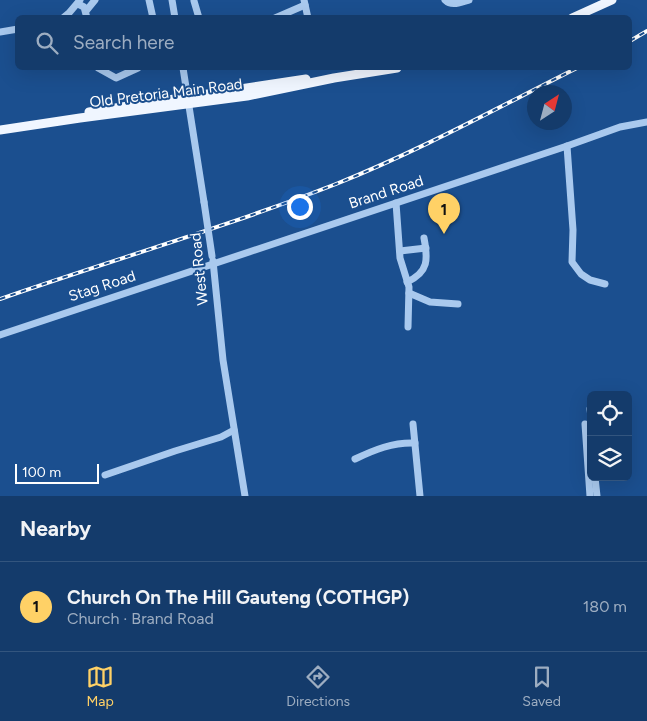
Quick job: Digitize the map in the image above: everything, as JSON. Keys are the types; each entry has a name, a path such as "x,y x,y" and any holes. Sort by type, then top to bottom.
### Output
{"main road":[{"path":"579,15 612,0"},
{"name":"Old Pretoria Main Road","path":"0,126 270,92 334,78 384,70"},
{"name":"Old Pretoria Main Road","path":"0,130 188,101"}],"street":[{"path":"86,14 93,0 101,0"},
{"path":"149,0 152,15"},
{"path":"172,0 174,15"},
{"path":"445,0 450,4 454,4 469,0"},
{"path":"194,1 198,15"},
{"path":"67,15 79,2 86,14"},
{"path":"280,15 304,2 307,15"},
{"path":"0,32 15,30"},
{"path":"102,70 116,78 134,70"},
{"name":"West Road","path":"183,70 213,260 222,360 245,496"},
{"name":"Brand Road","path":"213,260 396,203 620,127 647,122"},
{"path":"568,146 573,230 572,262 580,274 590,280 606,284"},
{"path":"396,203 400,251 409,293 408,326"},
{"path":"407,282 419,275 424,269 427,260 424,238"},
{"path":"400,251 426,248"},
{"name":"Stag Road","path":"0,335 213,260"},
{"path":"409,293 430,302 458,304"},
{"path":"413,424 420,496"},
{"path":"585,424 587,441"},
{"path":"105,475 221,437 234,430"},
{"path":"221,437 236,440"},
{"path":"355,460 378,448 395,444 415,443"},
{"path":"590,481 590,496"},
{"path":"595,481 597,496"}],"railway":[{"path":"632,40 647,31"},
{"path":"0,299 211,229 336,184 428,143 573,70"}],"place":[{"name":"Church On The Hill Gauteng (COTHGP)","path":"444,234"}]}
